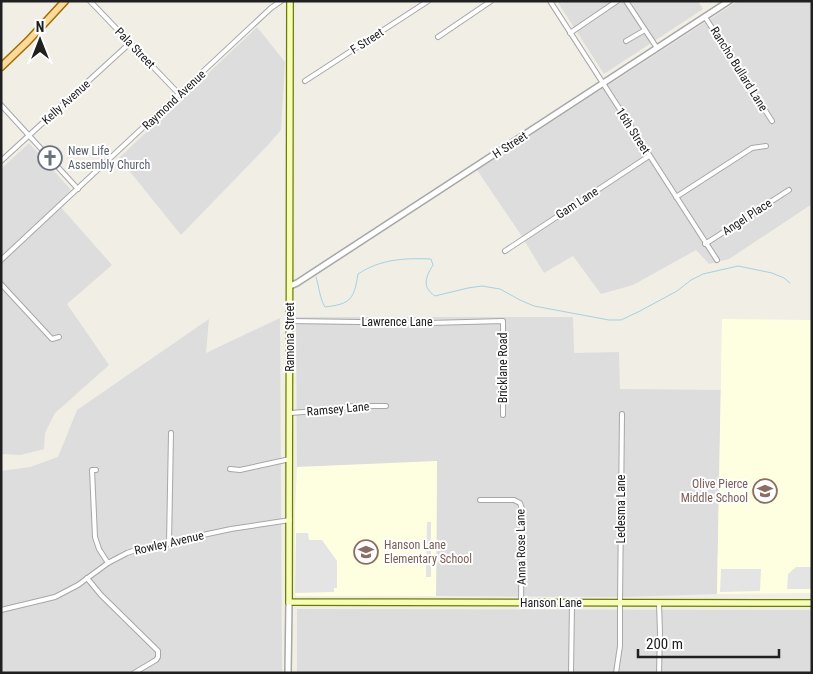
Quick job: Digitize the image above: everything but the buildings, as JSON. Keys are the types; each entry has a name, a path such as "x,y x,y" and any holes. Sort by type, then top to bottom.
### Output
{"main road":[{"path":"1,67 65,1"},
{"name":"Ramona Street","path":"289,602 290,1"},
{"name":"Hanson Lane","path":"289,602 812,603"}],"street":[{"name":"Pala Street","path":"90,1 179,94"},
{"name":"Raymond Avenue","path":"1,260 271,8 281,1"},
{"name":"F Street","path":"305,81 428,1"},
{"path":"438,37 491,1"},
{"name":"16th Street","path":"550,1 717,260"},
{"path":"570,33 617,1"},
{"path":"626,1 657,48"},
{"name":"H Street","path":"290,286 300,282 729,1"},
{"name":"Rancho Bullard Lane","path":"705,17 772,121"},
{"path":"626,42 645,30"},
{"name":"Kelly Avenue","path":"1,161 130,43"},
{"path":"1,105 78,190"},
{"path":"676,197 752,148 766,146"},
{"name":"Gam Lane","path":"505,250 649,156"},
{"name":"Angel Place","path":"705,244 789,190"},
{"path":"1,284 52,339 58,337"},
{"name":"Lawrence Lane","path":"290,320 430,323 503,322"},
{"name":"Bricklane Road","path":"503,322 503,415"},
{"name":"Ramsey Lane","path":"290,413 332,410 352,406 386,406"},
{"name":"Ledesma Lane","path":"616,673 620,646 622,414"},
{"path":"169,544 171,433"},
{"path":"230,469 240,470 290,459"},
{"path":"96,470 92,470 95,537 99,549 108,563"},
{"name":"Anna Rose Lane","path":"480,500 514,500 520,503 522,509 521,603"},
{"name":"Rowley Avenue","path":"1,610 55,597 108,563 142,548 169,544 231,529 290,520"},
{"path":"87,578 101,596 158,651 156,660 134,673"},
{"name":"Ramona Street","path":"288,670 289,602"},
{"path":"571,673 572,603"},
{"path":"659,603 659,673"},
{"path":"284,673 288,670"}],"shaded area":[{"path":"557,1 698,1 703,9 604,74"},
{"path":"738,1 812,1 812,204 729,259 709,264 696,250 633,285 601,294 573,256 544,273 477,170"},
{"path":"257,27 285,62 281,130 181,235 119,158"},
{"path":"29,143 71,190 58,204 112,265 67,304 109,365 55,413 45,433 44,449 21,455 1,454 1,169"},
{"path":"296,317 573,317 574,353 619,352 620,389 721,390 717,594 625,597 436,596 437,462 297,467"},
{"path":"280,318 282,673 1,673 1,471 30,467 58,457 77,410 209,319 206,353"},
{"name":"Olive Pierce Middle School","path":"722,319 812,320 812,593 717,594"},
{"name":"Hanson Lane Elementary School","path":"437,461 436,596 295,596 297,467"},
{"path":"427,522 431,522 431,577 426,577"},
{"path":"296,533 308,533 309,540 322,540 337,561 337,588 334,588 334,592 295,593"},
{"path":"796,567 812,567 812,589 787,589 788,574"},
{"path":"721,569 761,569 760,591 720,592"},
{"path":"297,609 812,610 812,673 297,673"}],"waterway":[{"path":"316,277 325,307 334,306 350,299 355,289 358,274 375,265 393,260 431,259 433,265 426,282 428,289 435,296 482,286 500,289 534,306 609,320 621,320 640,311 703,274 738,266 772,273 790,283"}],"place":[{"name":"New Life Assembly Church","path":"50,158"},
{"name":"Olive Pierce Middle School","path":"765,491"},
{"name":"Hanson Lane Elementary School","path":"366,552"}]}
